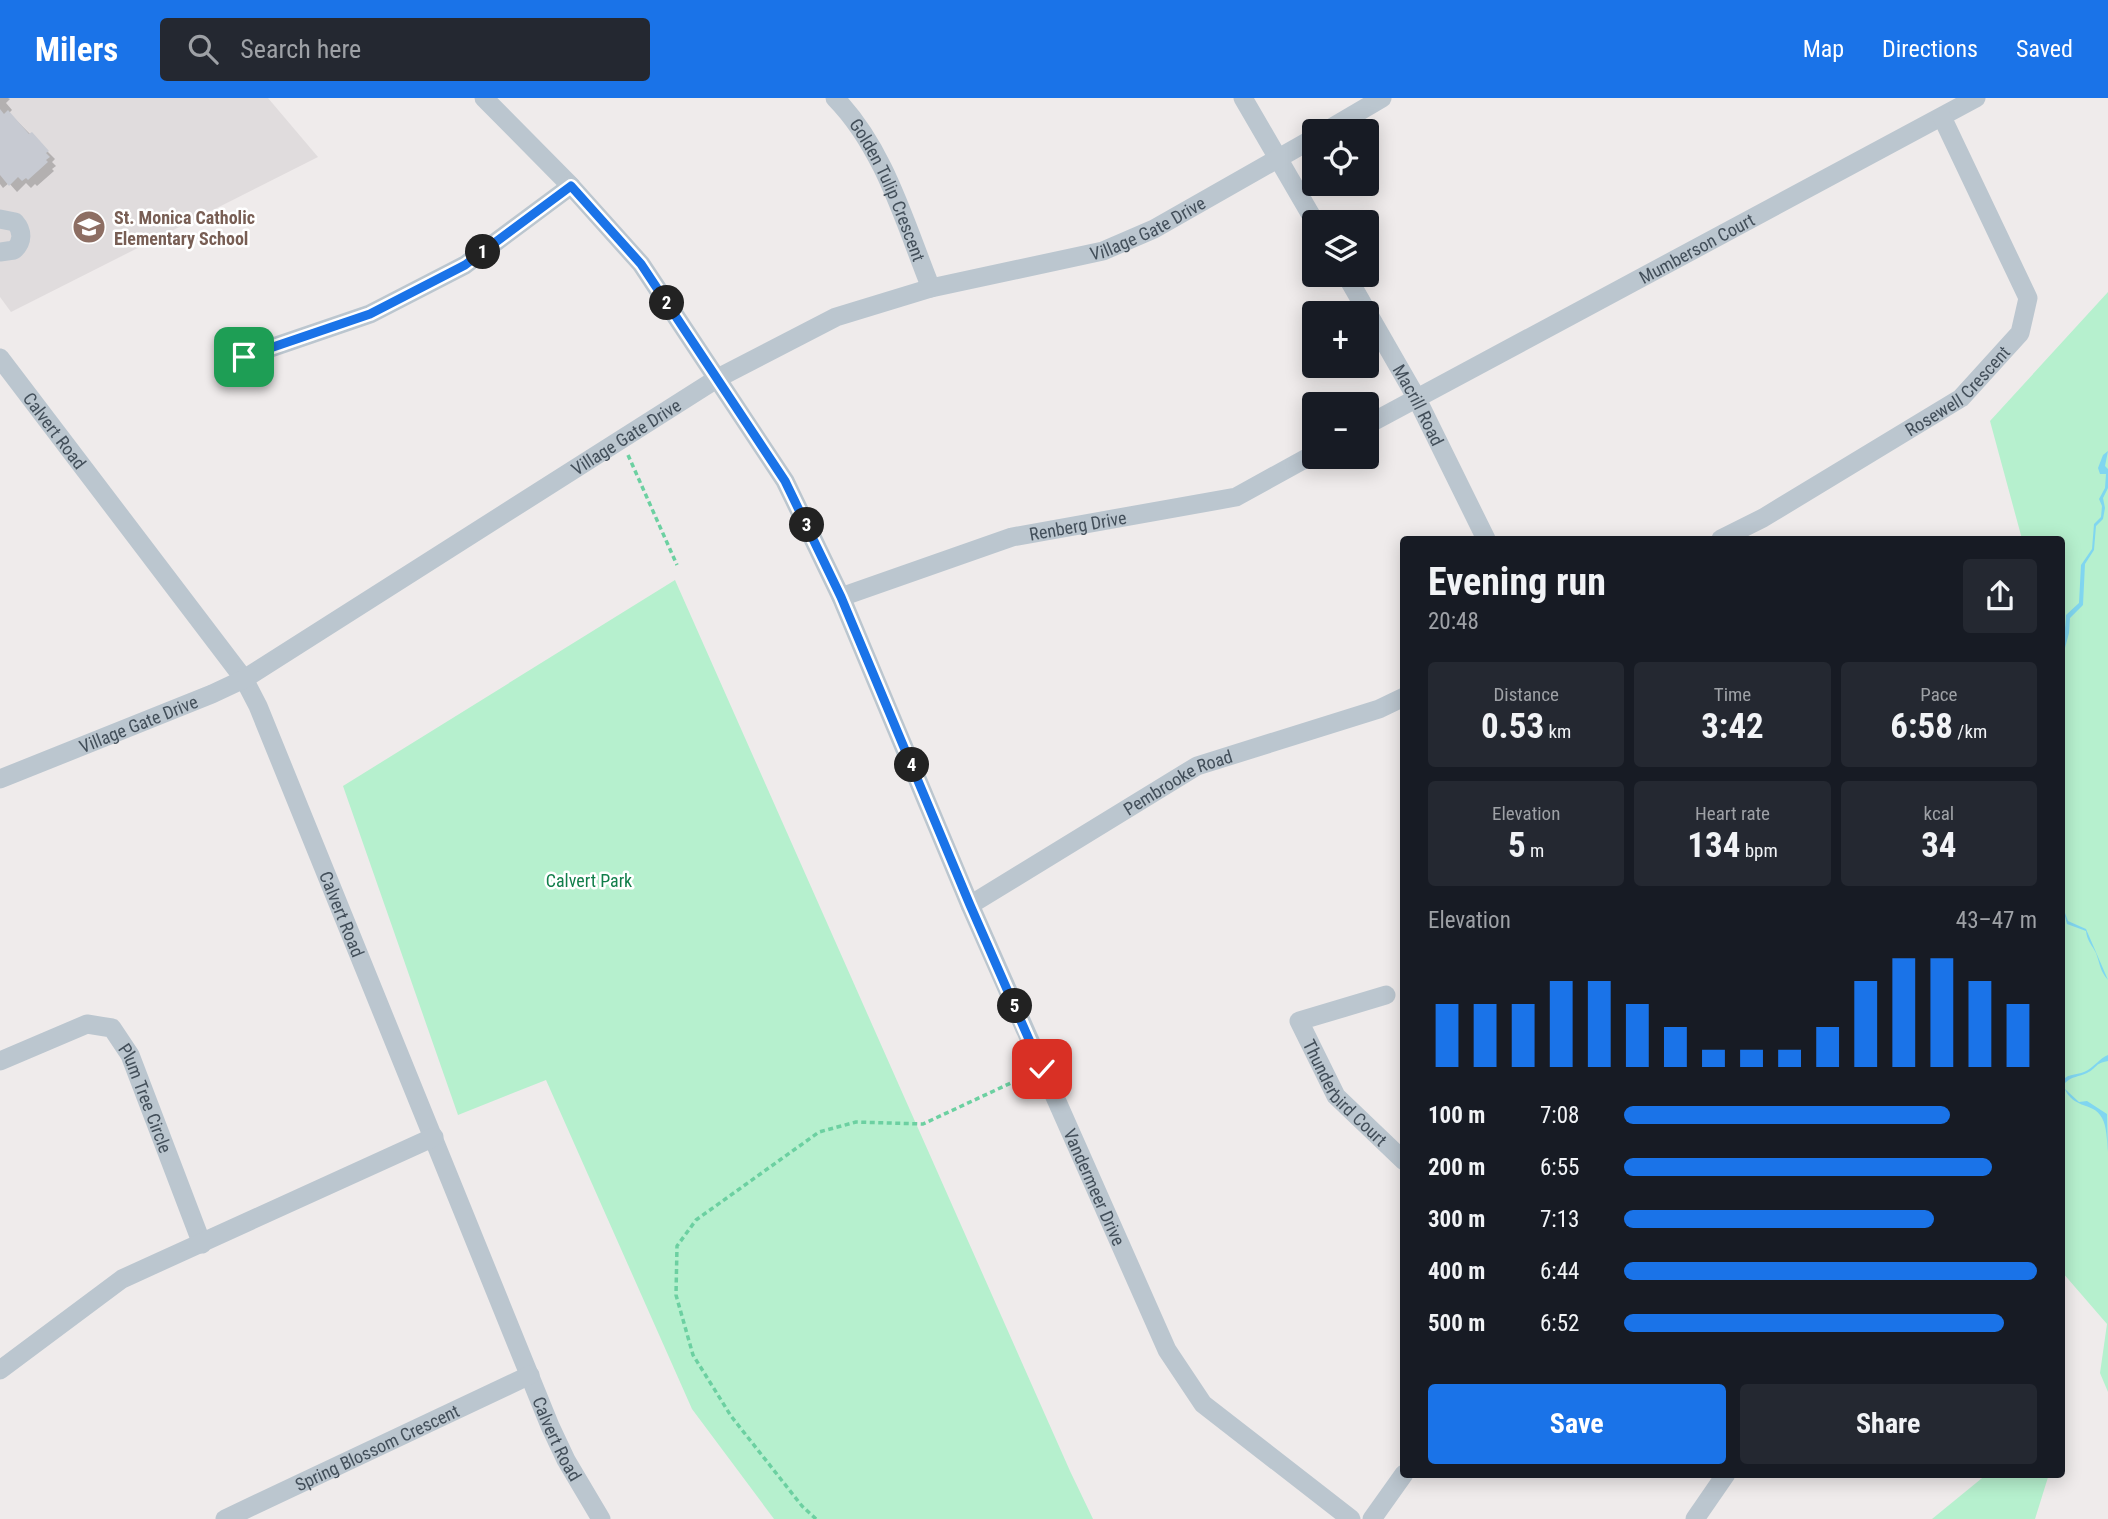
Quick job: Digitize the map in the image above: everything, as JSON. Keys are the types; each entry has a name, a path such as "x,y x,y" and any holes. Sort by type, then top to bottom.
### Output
{"street":[{"path":"484,98 571,186 641,264 718,379"},
{"name":"Golden Tulip Crescent","path":"835,98 865,135 896,200 931,288"},
{"path":"1243,98 1308,210"},
{"path":"1346,119 1382,98"},
{"name":"Mumberson Court","path":"1416,397 1976,98"},
{"name":"Rosewell Crescent","path":"1727,536 1763,518 1961,398 2020,333 2028,298 1942,117"},
{"name":"Village Gate Drive","path":"0,779 244,679 718,379 836,317 931,288 1103,251 1154,229 1302,145"},
{"path":"244,357 370,314 465,265 571,186"},
{"path":"0,219 15,222 21,235 14,250 0,252"},
{"name":"Macrill Road","path":"1353,287 1416,397 1485,536"},
{"name":"Calvert Road","path":"0,358 244,679 258,706 530,1376 566,1460 601,1519"},
{"name":"Vandermeer Drive","path":"718,379 785,481 841,597 970,905 1167,1350 1202,1404 1351,1519"},
{"path":"1379,418 1416,397"},
{"name":"Renberg Drive","path":"841,597 1012,537 1236,498 1302,461"},
{"name":"Pembrooke Road","path":"970,905 1197,766 1379,709 1400,699"},
{"name":"Thunderbird Court","path":"1387,995 1299,1021 1336,1096 1400,1157"},
{"name":"Plum Tree Circle","path":"0,1061 87,1024 111,1028 130,1055 202,1244"},
{"path":"0,1370 122,1279 434,1137"},
{"name":"Spring Blossom Crescent","path":"225,1519 530,1376"},
{"path":"1372,1519 1401,1478"},
{"path":"1695,1519 1723,1478"}],"path":[{"path":"621,440 677,565"},
{"path":"816,1519 802,1506 731,1416 693,1355 676,1295 677,1246 696,1220 819,1132 856,1122 923,1124 1042,1069"}],"shaded area":[{"name":"St. Monica Catholic Elementary School","path":"0,98 268,98 318,157 11,312 0,297"}],"green space":[{"path":"2108,292 2108,1392 2100,1373 2107,1324 2065,1275 2065,536 2021,536 1990,421"},
{"name":"Calvert Park","path":"675,580 1093,1519 774,1519 692,1409 546,1080 458,1115 343,786"},
{"path":"1982,1478 2048,1478 2035,1519 1932,1519"}],"water":[{"path":"2108,451 2105,466 2108,469 2108,488 2103,498 2103,519 2096,526 2094,550 2085,564 2083,605 2070,618 2065,648 2066,615 2079,603 2081,565 2092,549 2094,524 2101,517 2102,506 2099,499 2105,488 2106,474 2100,474 2098,468 2103,455"},
{"path":"2065,913 2068,921 2086,929 2108,980 2086,931 2067,924"},
{"path":"2108,1055 2108,1061 2065,1083 2068,1076 2081,1073"},
{"path":"2065,1089 2079,1102 2087,1101 2107,1114 2108,1152 2104,1121 2093,1109 2076,1102"}],"building":[{"path":"0,109 4,114 8,110 29,134 32,132 49,151 46,153 50,157 28,180 26,178 22,181 18,177 9,186 0,175"}],"place":[{"name":"St. Monica Catholic Elementary School","path":"89,227"}],"route":[{"path":"244,357 370,314 465,265 571,186 641,264 785,481 841,597 1042,1069"}]}
